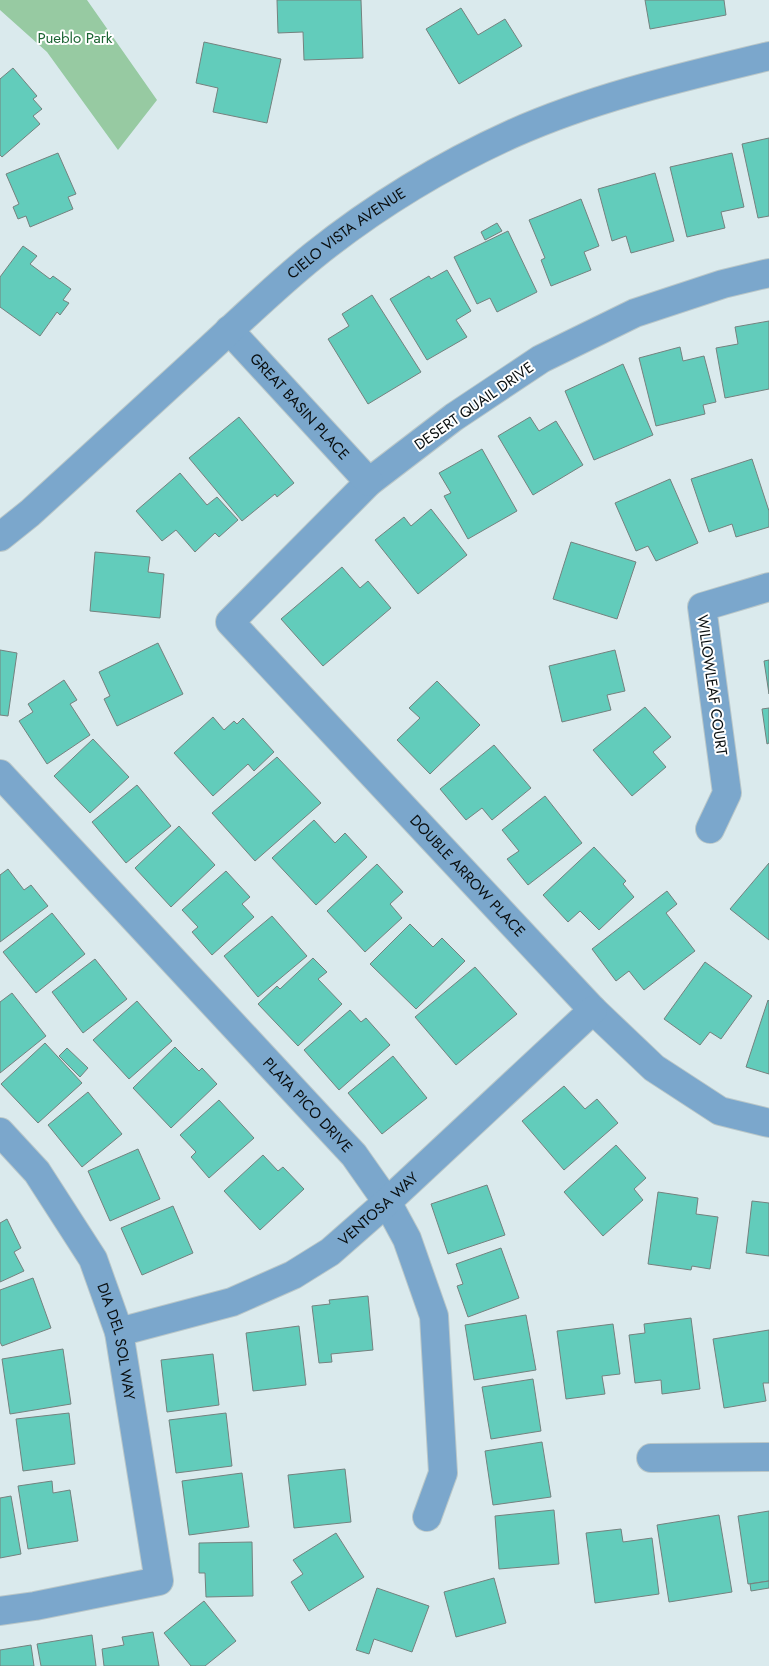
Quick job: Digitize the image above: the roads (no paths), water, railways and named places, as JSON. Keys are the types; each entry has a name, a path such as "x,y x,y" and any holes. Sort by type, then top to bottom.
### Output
{"street":[{"name":"CIELO VISTA AVENUE","path":"0,537 30,513 306,261 360,220 409,189 461,159 515,133 569,111 634,90 769,56"},
{"name":"DESERT QUAIL DRIVE","path":"230,622 369,482 454,417 541,359 635,313 723,284 769,273"},
{"name":"GREAT BASIN PLACE","path":"229,330 369,482"},
{"name":"WILLOWLEAF COURT","path":"710,829 727,793 702,607 769,587"},
{"name":"DOUBLE ARROW PLACE","path":"230,622 593,1010 654,1068 720,1111 769,1123"},
{"name":"PLATA PICO DRIVE","path":"0,774 354,1155 387,1202 407,1239 434,1316 443,1473 427,1517"},
{"name":"VENTOSA WAY","path":"119,1332 232,1302 293,1275 330,1252 387,1202 593,1010"},
{"name":"DIA DEL SOL WAY","path":"0,1132 38,1172 93,1259 119,1332 159,1581 35,1606 0,1611"},
{"path":"651,1458 769,1458"}],"park label":[{"name":"Pueblo Park","path":"75,38"}]}
